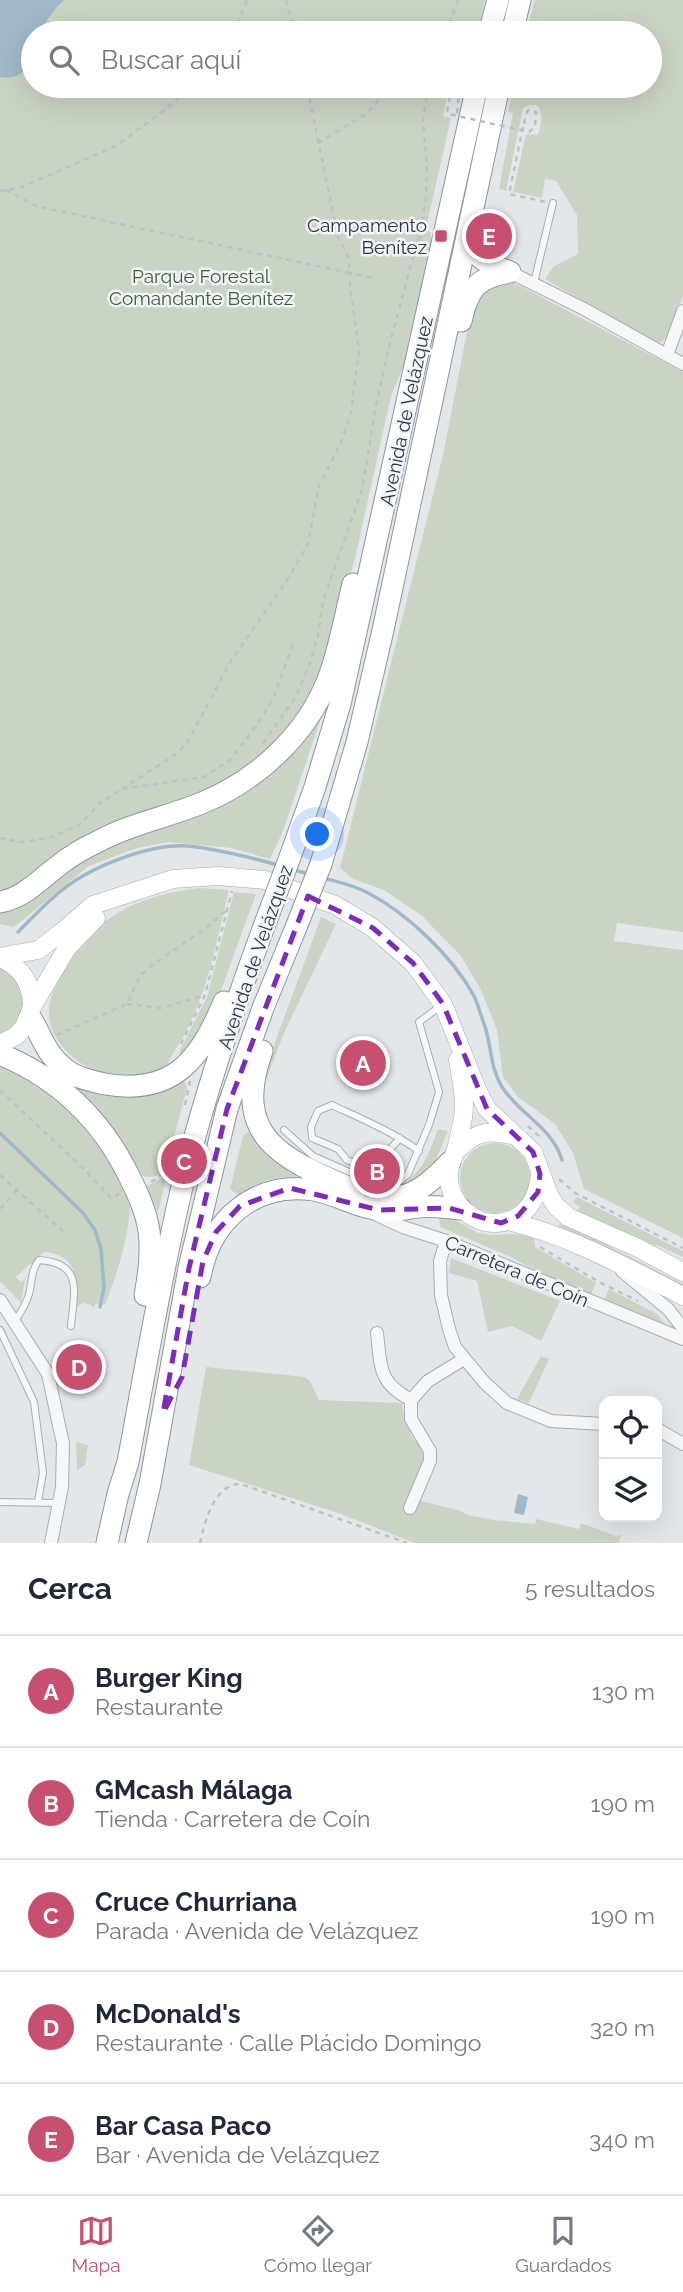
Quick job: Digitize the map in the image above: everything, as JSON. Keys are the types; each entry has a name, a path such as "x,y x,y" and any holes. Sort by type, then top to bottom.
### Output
{"highway":[{"path":"492,21 498,0"},
{"path":"515,21 520,0"},
{"name":"Avenida de Velázquez","path":"107,1543 128,1462 181,1188 209,1087 315,787 340,704 474,98"},
{"name":"Avenida de Velázquez","path":"136,1543 150,1484 189,1268 227,1109 263,1008 321,864 357,742 496,98"},
{"path":"466,241 474,253 486,263 509,272"},
{"path":"416,472 437,436 466,300 476,285 487,277 509,272"},
{"path":"0,902 27,892 58,866 101,839 204,802 233,787 259,770 283,748 317,704 328,681 369,524 388,496"},
{"path":"295,929 280,999 252,1086 257,1120 266,1137 283,1154 300,1157 363,1194 381,1198 396,1199 429,1184 453,1157"},
{"path":"31,1012 42,1042 67,1071 89,1081 116,1086 141,1085 186,1072 213,1030 228,993 252,959"},
{"path":"0,1054 21,1063 59,1086 83,1108 105,1134 121,1159 144,1207 149,1233 149,1271 117,1460 118,1494"},
{"path":"163,1413 182,1377 203,1261 216,1232 240,1206 265,1193 290,1188 317,1190 351,1204 379,1210 396,1212 419,1207 461,1209"}],"main road":[{"path":"0,957 38,950 93,905 173,879 218,876 265,880 335,905 373,928 413,963 443,1004 487,1109 517,1129 549,1176 556,1206 568,1217 636,1247 683,1272"},
{"path":"0,1044 16,1036 66,948 91,921 136,890"},
{"path":"0,957 10,962 28,981 32,994 31,1012"},
{"path":"454,1032 464,1098 463,1115 448,1177 451,1194 461,1209 477,1220 488,1223 508,1221 530,1207 549,1176"},
{"path":"453,1157 470,1138 486,1132 517,1129"},
{"path":"508,1221 541,1229 603,1255 683,1296"}],"street":[{"path":"509,272 683,364"},
{"path":"667,355 683,311"},
{"name":"Carretera de Coín","path":"351,1204 683,1339"},
{"path":"446,1241 440,1261 441,1295 455,1347 464,1359 507,1403 551,1421 599,1424"},
{"path":"636,1247 683,1264"},
{"path":"603,1255 668,1309 683,1328"},
{"path":"0,1300 48,1374 63,1443 60,1504 51,1543"},
{"path":"377,1333 382,1376 397,1392 411,1400"},
{"path":"410,1508 430,1461 430,1451 411,1419 411,1400 428,1381 464,1359"},
{"path":"662,1432 683,1444"}],"lane":[{"path":"534,284 553,203"},
{"path":"419,1022 443,1004"},
{"path":"410,1019 419,1022"},
{"path":"284,1130 300,1157 335,1167 383,1187 396,1184 408,1174 419,1151 439,1092 419,1022"},
{"path":"400,1138 372,1170 347,1160 338,1149 312,1138 311,1127 318,1111 332,1105 388,1130 400,1138 419,1151"},
{"path":"15,1321 27,1301 34,1266 39,1260 48,1260 60,1262 68,1270 74,1283 71,1326"},
{"path":"0,1330 34,1402 43,1473 38,1502"},
{"path":"0,1502 60,1504"}],"path":[{"path":"239,21 247,0"},
{"path":"286,0 292,21"},
{"path":"450,21 457,0"},
{"path":"0,191 22,187 116,146 177,98"},
{"path":"0,838 20,842 49,838 79,825 100,803 178,753 188,741 231,661 289,577 308,544 319,486 342,440 351,412 359,351 348,256 338,237 309,98"},
{"path":"318,143 366,114 381,98"},
{"path":"258,748 275,729 295,698 310,663 323,601 362,490 376,405 421,227 426,197 423,120 426,98"},
{"path":"451,98 447,112 449,114 516,129 522,130 529,132 535,127 536,112 527,112 523,127 522,130 514,163 509,194 553,203"},
{"path":"457,113 459,98"},
{"path":"6,190 36,206 372,278"},
{"path":"122,789 204,777 230,760 273,699 293,644"},
{"path":"183,1115 190,1082 176,1054 205,995 235,877"},
{"path":"127,1004 140,976 206,929 227,910"},
{"path":"42,1042 127,1004 162,1008 205,995"},
{"path":"0,1090 111,1198 126,1191"},
{"path":"517,1129 530,1127 545,1145"},
{"path":"144,1182 151,1182 164,1174 175,1141"},
{"path":"0,1175 66,1234"},
{"path":"549,1176 575,1193 683,1248"},
{"path":"0,1209 16,1191"},
{"path":"200,1543 215,1500 227,1487 241,1484 407,1543"}],"highlighted area":[{"path":"308,896 373,928 413,963 443,1004 487,1109 533,1152 540,1174 538,1192 518,1216 501,1223 449,1208 379,1210 290,1188 240,1206 216,1232 203,1261 182,1377 163,1413 189,1268 227,1109"}],"green space":[{"name":"Parque Forestal Comandante Benítez","path":"0,0 485,0 480,21 21,21 21,98 447,98 443,116 451,118 426,228 430,232 432,245 410,350 391,396 356,554 331,651 300,719 244,774 0,897"},
{"path":"535,0 683,0 683,295 670,332 662,342 656,343 545,279 554,266 578,254 577,215 556,181 545,179 542,198 513,192 526,134 538,135 541,116 537,105 523,108 506,191 499,189 513,113 508,112 511,98 662,98 662,21 529,21"},
{"path":"498,278 515,283 683,372 683,932 617,923 614,941 683,950 683,1238 584,1189 573,1153 555,1124 518,1097 503,1077 497,1030 481,990 461,956 421,915 384,890 353,879 340,868 443,455 473,301"},
{"path":"329,694 283,831 270,859 231,848 168,842 137,848 89,866 14,927 0,924 0,906 88,852 220,801"},
{"path":"200,888 229,890 203,991 187,1029 167,1063 156,1071 132,1075 107,1073 85,1066 62,1046 49,1019 51,997 71,959 101,925 121,911 153,897"},
{"path":"234,892 256,894 212,1015 184,1060 179,1052 207,997"},
{"path":"321,917 336,924 284,1033 267,1078 262,1078"},
{"path":"0,968 18,983 23,1001 17,1020 0,1035"},
{"path":"0,1066 38,1083 70,1109 98,1142 128,1192 130,1201 125,1241 105,1305 95,1303 94,1308 83,1303 75,1308 77,1288 74,1271 64,1258 55,1254 44,1252 16,1277 21,1282 25,1279 21,1303 0,1281"},
{"path":"180,1081 185,1082 187,1088 166,1167 152,1177 142,1176 120,1137 75,1087 128,1096 152,1092"},
{"path":"438,1129 448,1131 432,1169 414,1185 379,1192 374,1190 388,1188 409,1179 423,1164"},
{"path":"250,1131 267,1150 299,1172 299,1176 267,1180 238,1195 230,1189 243,1136"},
{"path":"502,1143 515,1149 524,1158 528,1164 528,1192 520,1203 509,1211 488,1213 470,1203 462,1192 460,1171 470,1153 481,1145"},
{"path":"167,1175 158,1212 146,1187"},
{"path":"577,1197 683,1251 683,1257 659,1246 630,1239 577,1212 580,1207 573,1202"},
{"path":"439,1216 453,1219 478,1233 534,1237 535,1247 596,1283 590,1297 511,1257 440,1227"},
{"path":"562,1222 683,1284 683,1288 558,1226"},
{"path":"451,1258 560,1301 541,1341 512,1326 488,1332 477,1281 449,1273"},
{"path":"609,1289 657,1314 666,1325 674,1326 681,1335 603,1302"},
{"path":"541,1356 549,1359 529,1403 517,1399"},
{"path":"206,1367 305,1377 310,1381 319,1400 402,1403 412,1437 421,1445 425,1456 417,1500 493,1520 535,1524 536,1519 579,1529 581,1523 616,1536 622,1535 618,1543 415,1543 338,1513 189,1465"},
{"path":"76,1442 88,1445 85,1465 77,1470"}],"water":[{"path":"0,0 64,0 46,21 21,21 21,73 9,78 0,77"},
{"path":"518,1494 528,1497 524,1515 514,1513"}],"waterway":[{"path":"18,932 50,900 73,882 121,858 156,848 188,846 210,849 278,865"},
{"path":"292,869 308,874"},
{"path":"323,878 357,888 398,912 428,937 454,966 477,1002 495,1071 502,1087 551,1139 562,1160"},
{"path":"0,1133 83,1213 95,1230 101,1249 104,1288 100,1307"}],"place":[{"name":"Campamento Benítez","path":"441,236"},
{"name":"Bar Casa Paco","path":"489,236"},
{"name":"Burger King","path":"363,1063"},
{"name":"Cruce Churriana","path":"184,1161"},
{"name":"GMcash Málaga","path":"377,1171"},
{"name":"McDonald's","path":"79,1367"}]}
